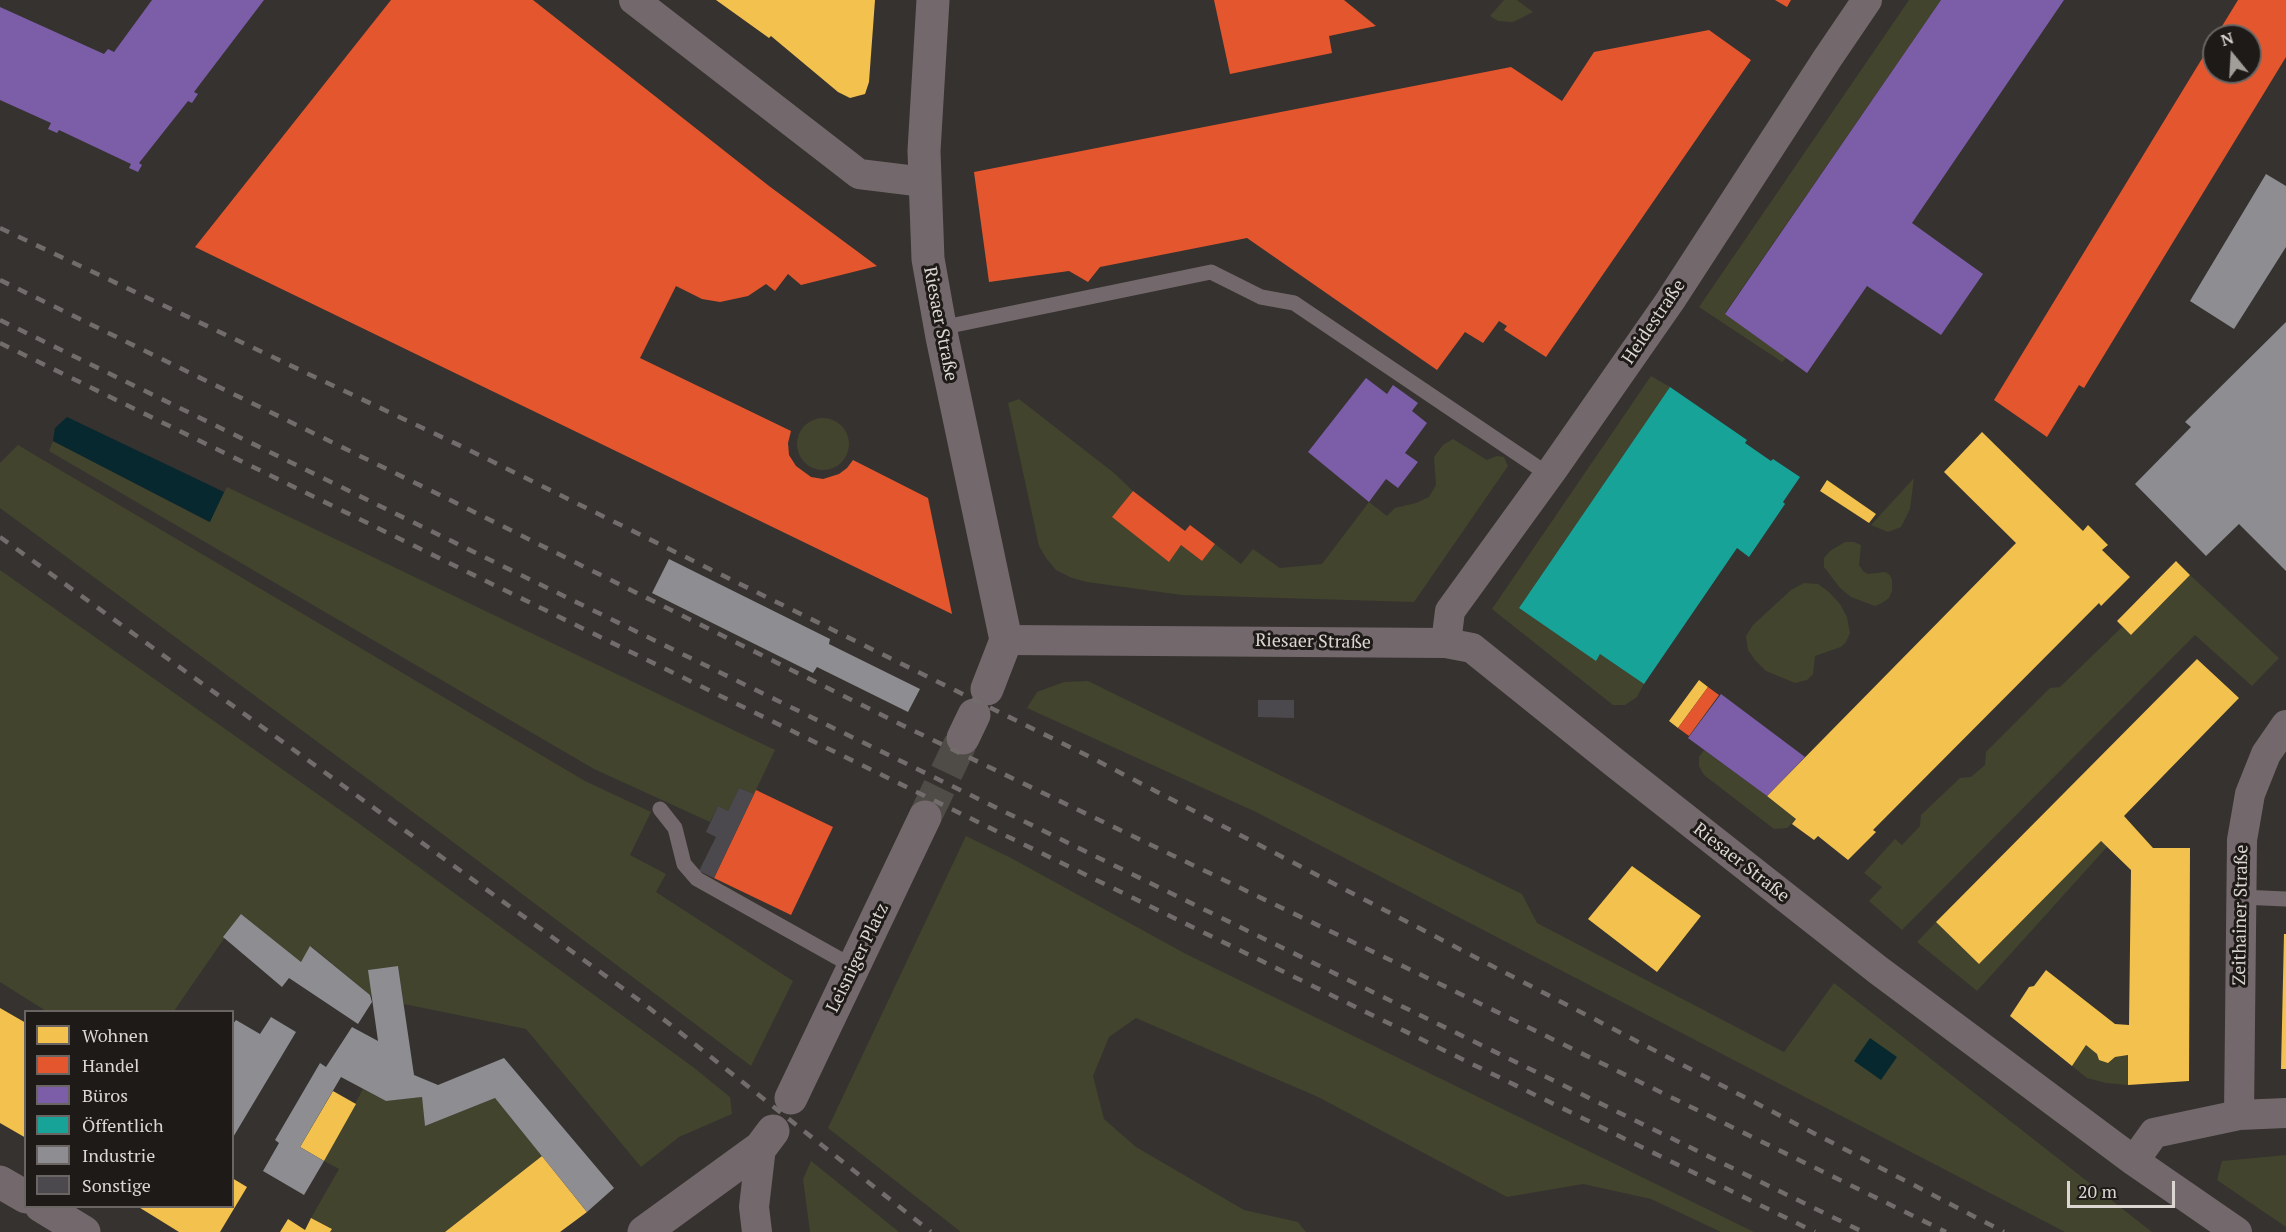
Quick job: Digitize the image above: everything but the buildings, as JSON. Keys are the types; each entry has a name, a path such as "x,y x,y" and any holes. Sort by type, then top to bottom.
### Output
{"street":[{"path":"634,0 859,174 924,182"},
{"name":"Riesaer Straße","path":"933,0 925,107 924,182 928,259 940,328 1006,640 1446,643 1472,648 1878,970 2134,1161 2237,1232"},
{"name":"Heidestraße","path":"1446,643 1450,611 1549,475 1670,301 1827,58 1868,0"},
{"path":"975,714 1006,640"},
{"name":"Zeithainer Straße","path":"2239,1115 2242,840 2250,795 2266,754 2286,725"},
{"name":"Leisniger Platz","path":"791,1098 925,817"},
{"path":"2134,1161 2154,1133 2239,1115 2286,1113"},
{"path":"644,1232 767,1139"},
{"path":"757,1232 754,1207 767,1139"},
{"path":"0,1182 24,1196"},
{"path":"44,1208 84,1232"}],"lane":[{"path":"940,328 1211,272 1262,297 1294,303 1549,475"},
{"path":"660,809 675,828 684,864 698,879 854,967"},
{"path":"2241,897 2286,899"}],"green space":[{"path":"1504,0 1517,0 1533,12 1513,22 1498,21 1490,16"},
{"path":"1909,0 1941,0 1725,313 1786,358 1782,362 1699,307"},
{"path":"1651,376 1670,387 1519,608 1596,660 1600,654 1644,684 1637,697 1625,705 1613,705 1492,609"},
{"path":"1019,399 1114,473 1133,491 1113,517 1169,561 1181,545 1202,561 1215,544 1241,564 1253,549 1280,568 1322,564 1369,502 1387,516 1395,508 1429,497 1436,485 1434,457 1443,445 1453,439 1487,460 1497,456 1504,457 1508,466 1414,602 1182,595 1087,582 1056,570 1039,546 1008,403"},
{"path":"823,418 837,422 845,430 849,444 845,458 837,466 823,470 809,466 801,458 797,444 801,430 809,422"},
{"path":"53,441 209,522 227,487 775,750 754,794 739,788 728,811 718,806 710,822 594,769 49,451"},
{"path":"18,445 585,781 651,812 630,855 666,874 656,892 793,981 751,1066 429,824 0,508 0,463"},
{"path":"1914,478 1910,509 1901,527 1888,532 1871,525"},
{"path":"1845,542 1861,545 1859,565 1863,571 1868,574 1885,572 1890,575 1892,591 1889,598 1882,603 1875,606 1851,597 1840,588 1824,567 1824,558 1830,551"},
{"path":"0,570 350,817 693,1067 730,1097 732,1114 679,1137 641,1167 526,1029 404,1004 398,966 369,970 372,994 370,995 311,946 301,962 241,914 175,1010 44,1010 0,982"},
{"path":"2190,575 2279,658 2252,686 2195,635 1902,930 1869,901 1882,887 1864,873 1895,839 1902,845 1920,826 1921,815 1960,778 1971,777 1985,765 1986,752 2050,688 2060,687 2122,627 2131,635"},
{"path":"1804,583 1818,584 1829,592 1840,604 1847,617 1850,633 1841,647 1815,656 1813,674 1807,680 1795,683 1766,671 1748,650 1746,636 1753,625 1791,590"},
{"path":"1088,681 1522,894 1537,923 1784,1052 1834,983 2152,1232 2065,1232 1256,812 1027,708 1037,692 1064,682"},
{"path":"1704,750 1796,819 1787,828 1774,829 1704,775 1699,766 1699,757"},
{"path":"966,836 1011,858 1186,954 1754,1232 1721,1232 1651,1199 1583,1184 1507,1197 1318,1097 1136,1018 1109,1037 1093,1076 1104,1119 1136,1147 1244,1210 1298,1222 1306,1232 961,1232 828,1128"},
{"path":"2101,841 2107,847 1977,991 1917,942 1936,922 1979,964"},
{"path":"2086,1045 2097,1054 2115,1057 2128,1055 2128,1085 2087,1078 2072,1066"},
{"path":"363,1089 386,1101 422,1097 425,1126 495,1098 542,1156 445,1232 330,1232 331,1228 311,1218 339,1169 324,1161"},
{"path":"2286,1155 2286,1227 2217,1180 2222,1161"},
{"path":"811,1161 899,1232 810,1232 803,1179"}],"water":[{"path":"67,417 224,492 210,522 53,441 55,428"},
{"path":"1870,1038 1897,1057 1881,1080 1854,1061"}],"tunnel":[{"path":"925,817 963,738"}],"railway":[{"path":"0,228 467,449 1090,757 2004,1232"},
{"path":"0,280 446,498 908,728 1440,984 1946,1232"},
{"path":"0,320 1863,1232"},
{"path":"0,343 1815,1232"},
{"path":"0,537 643,1003 931,1232"}]}
